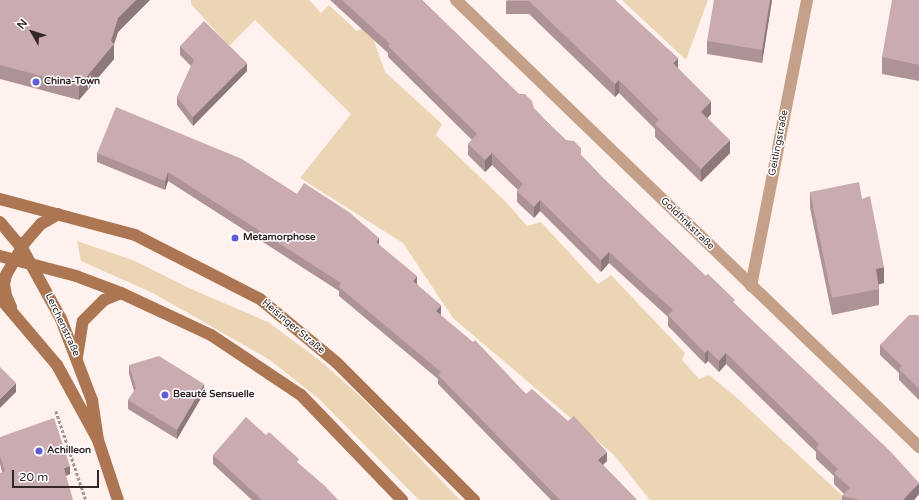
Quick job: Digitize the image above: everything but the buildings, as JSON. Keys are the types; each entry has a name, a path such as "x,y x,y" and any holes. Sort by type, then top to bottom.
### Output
{"main road":[{"name":"Heisinger Straße","path":"0,199 135,236 260,299 337,363 474,500"},
{"path":"14,312 6,296 4,284 14,259 24,244 41,224 58,214"},
{"name":"Lerchenstraße","path":"0,222 24,244 32,263 61,318 92,400 98,440 118,500"},
{"path":"0,256 32,263 121,293 211,335 301,395 402,500"},
{"path":"77,357 83,321 104,300 121,293"},
{"name":"Lerchenstraße","path":"0,298 14,312 57,365 98,440"}],"street":[{"name":"Goldfinkstraße","path":"456,0 919,447"},
{"name":"Geitlingstraße","path":"751,286 807,0"}],"path":[{"path":"55,407 86,500"},
{"path":"53,420 58,418"}],"shaded area":[{"path":"191,0 309,0 321,13 329,5 357,31 365,27 373,38 385,72 442,124 436,135 506,202 527,226 541,222 598,284 611,275 685,353 682,360 699,379 709,375 736,397 847,500 650,500 613,454 453,318 403,243 300,178 351,114 255,20 229,46 191,4"},
{"path":"622,0 708,0 686,60"},
{"path":"77,241 135,261 191,289 268,322 323,363 364,400 460,500 419,500 319,399 270,360 153,293 81,261"}],"place":[{"name":"China-Town","path":"36,82"},
{"name":"Metamorphose","path":"235,238"},
{"name":"Beauté Sensuelle","path":"165,395"},
{"name":"Achilleon","path":"39,451"}]}
